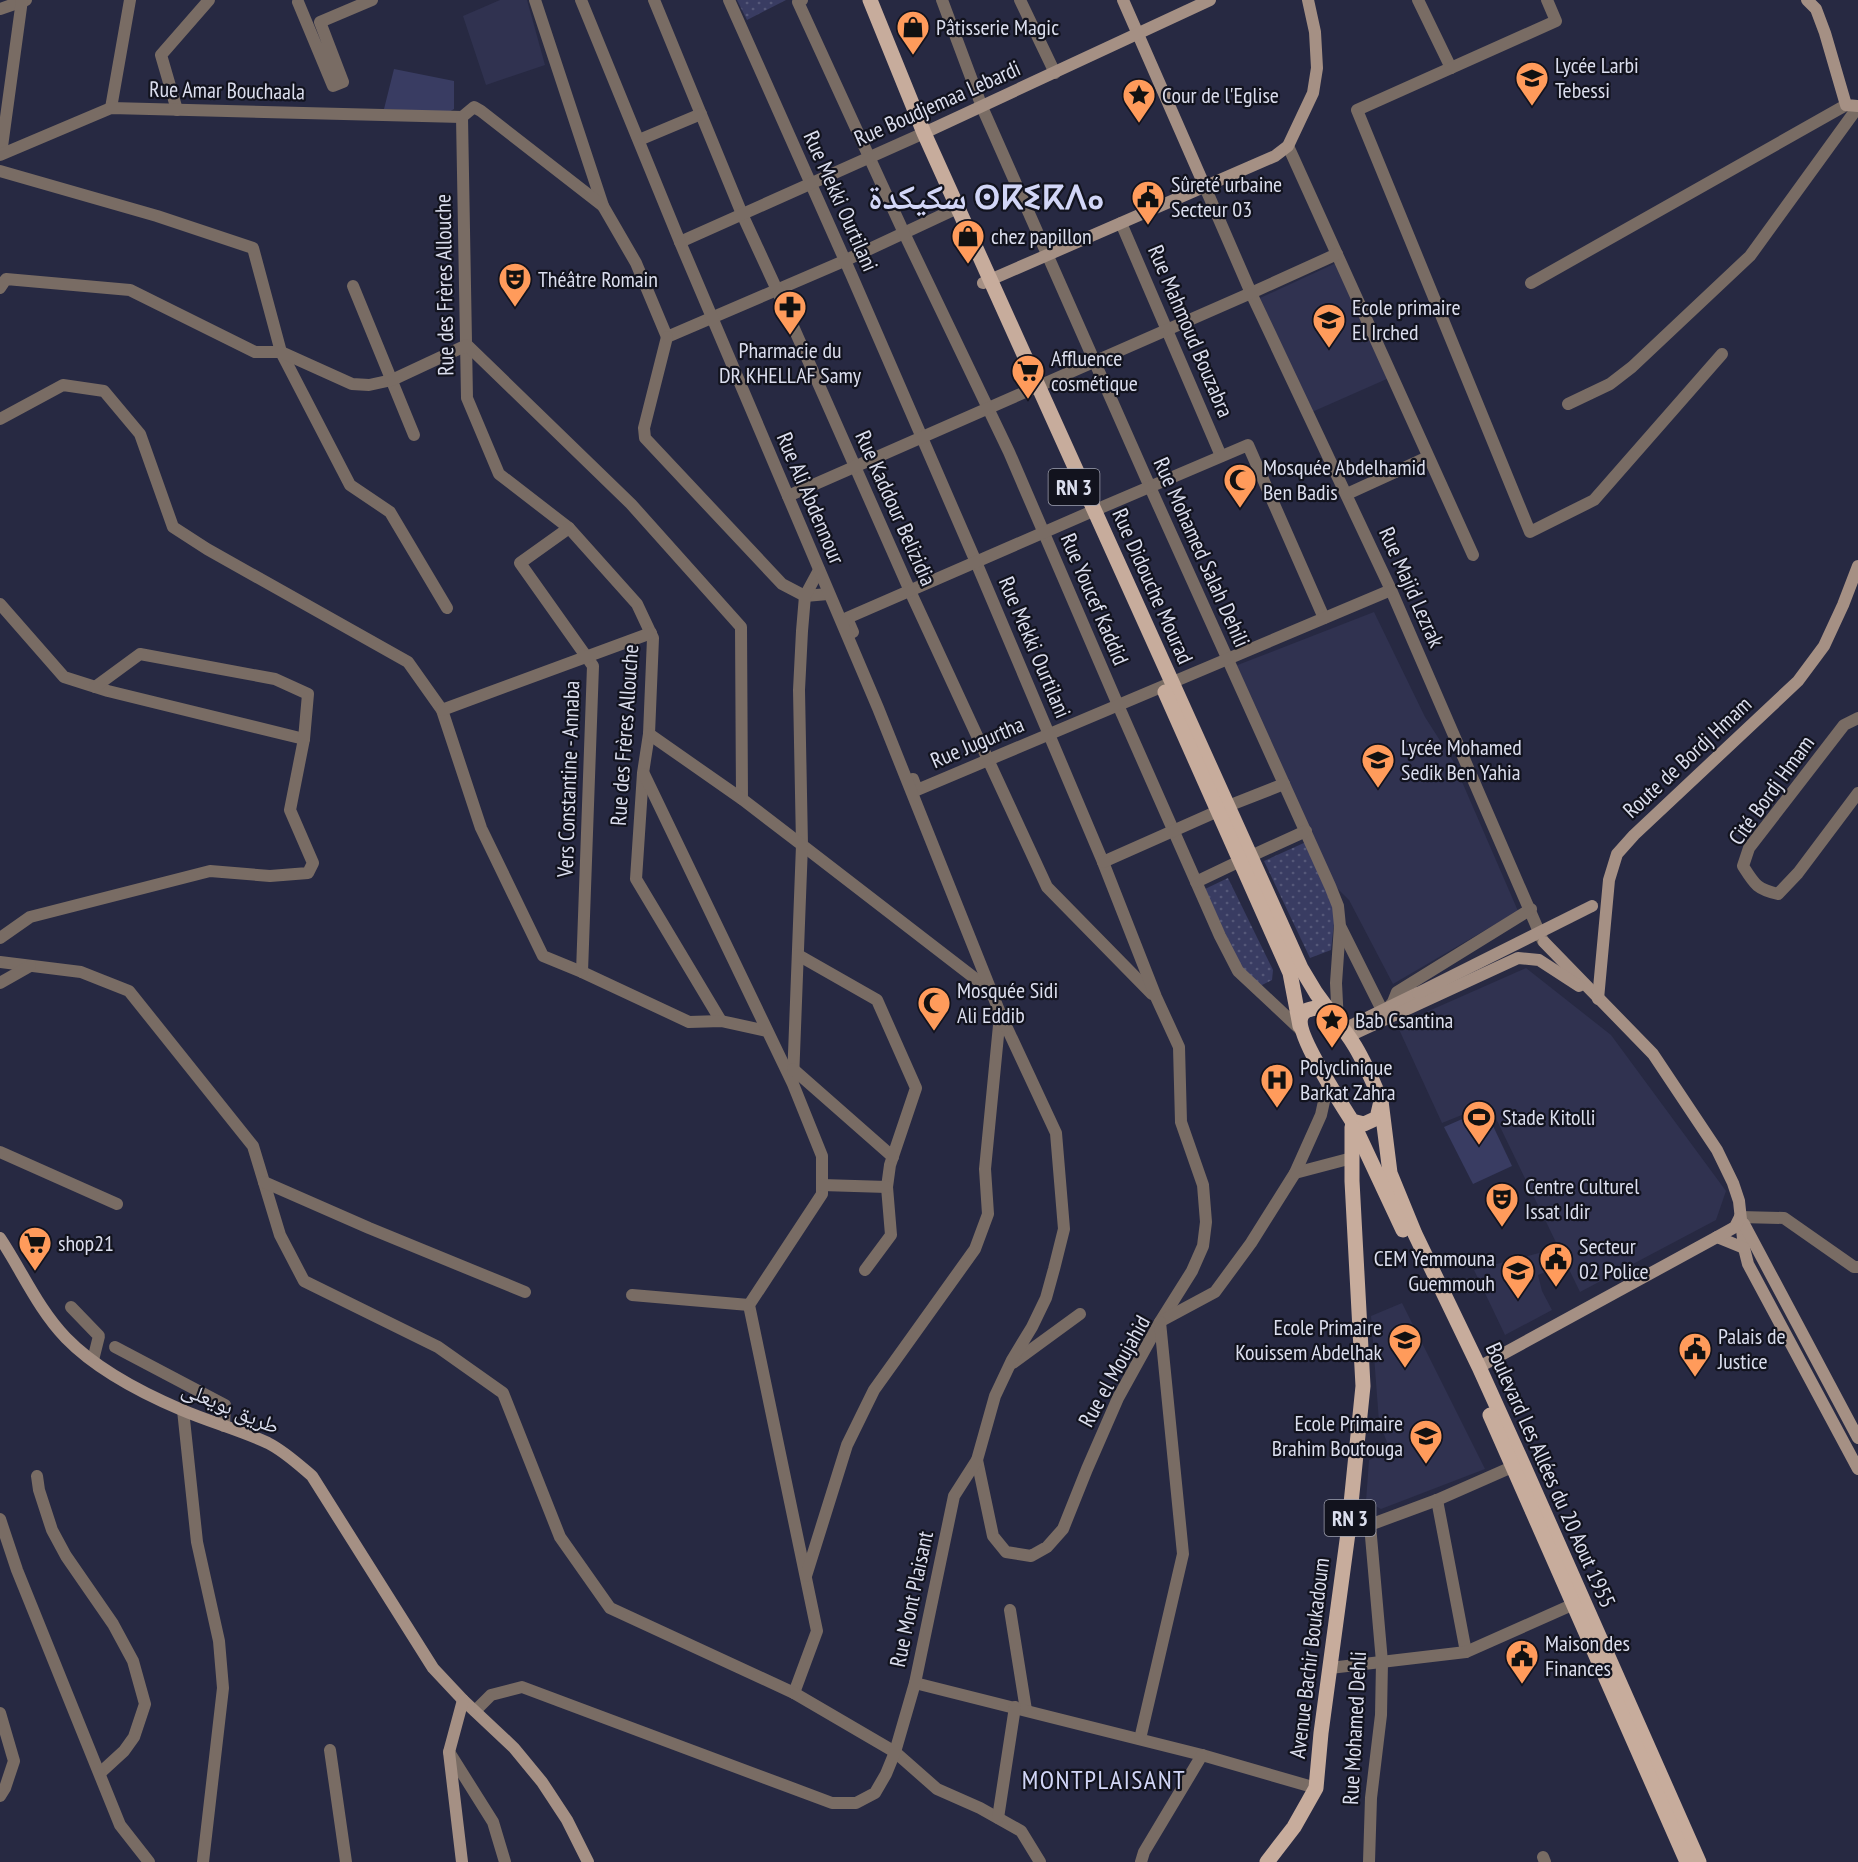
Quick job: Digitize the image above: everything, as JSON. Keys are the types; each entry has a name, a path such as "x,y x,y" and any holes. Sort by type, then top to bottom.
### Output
{"main road":[{"name":"Rue Didouche Mourad","path":"860,0 1246,859 1301,969 1341,1027"},
{"name":"Rue Didouche Mourad","path":"870,0 951,211 987,282"},
{"path":"1123,0 1204,187"},
{"name":"Rue Boudjemaa Lebardi","path":"921,135 1210,0"},
{"path":"987,282 1275,156 1288,146 1313,93 1317,68 1315,32 1308,0"},
{"path":"1807,0 1816,9 1854,106"},
{"name":"Route de Bordj Hmam","path":"1598,999 1610,880 1617,854 1634,835 1797,681 1824,646 1858,566"},
{"name":"Rue Didouche Mourad","path":"1246,859 1290,973 1301,1028 1328,1083"},
{"path":"1341,1027 1385,1009 1592,906 1610,880"},
{"path":"1544,942 1653,1054 1717,1150 1733,1183 1748,1264 1858,1469"},
{"path":"1341,1027 1518,958 1539,960 1598,999"},
{"path":"1301,1028 1301,1017 1304,1011 1316,1008 1324,1011 1341,1027"},
{"name":"Boulevard Les Allées du 20 Aout 1955","path":"1341,1027 1381,1101 1390,1173 1415,1234 1479,1367 1699,1862"},
{"name":"Boulevard Les Allées du 20 Aout 1955","path":"1328,1083 1352,1121 1469,1367 1687,1862"},
{"path":"1373,1164 1352,1163 1377,1118 1381,1101"},
{"path":"1352,1121 1364,1124 1377,1118"},
{"name":"RN 3","path":"1352,1121 1352,1163"},
{"name":"Avenue Bachir Boukadoum","path":"1267,1862 1294,1827 1316,1788 1348,1533 1363,1386 1352,1163"},
{"path":"1479,1367 1735,1227 1740,1217"},
{"path":"1740,1217 1858,1438"},
{"path":"1717,1237 1744,1248"},
{"name":"طريق بويعلى","path":"0,1238 46,1313 66,1338 93,1360 131,1385 183,1410 270,1444 312,1476 433,1668 514,1748 542,1782 567,1820 588,1862"},
{"path":"462,1862 449,1752 463,1700"}],"street":[{"path":"111,108 130,0"},
{"path":"177,110 161,55 208,0"},
{"path":"298,2 333,86 343,82 320,22 372,0"},
{"path":"535,0 603,206 636,263 667,337 644,429 645,438 782,584 805,596 828,594"},
{"name":"Rue Ali Abdennour","path":"581,0 680,242 884,722 1000,1013"},
{"name":"Rue Kaddour Belizidia","path":"654,0 742,214 910,591 1047,887 1156,997"},
{"name":"Rue Mekki Ourtilani","path":"729,0 976,561 1050,734 1156,997 1179,1047 1181,1122 1203,1185 1206,1222 1203,1246 1192,1271 1160,1322"},
{"name":"Rue Mohamed Salah Dehili","path":"942,0 982,107 1338,906 1340,926 1336,982 1341,1027"},
{"path":"1020,0 1054,74"},
{"path":"1418,0 1451,68"},
{"path":"1547,0 1556,21 1357,110 1530,532 1594,500 1722,354"},
{"path":"0,9 23,1 0,154"},
{"name":"Rue Youcef Kaddid","path":"800,1 869,158 989,407 1173,830 1238,971 1301,1028"},
{"path":"1531,283 1854,106"},
{"path":"1568,404 1610,384 1632,367 1750,256 1854,106"},
{"path":"462,117 474,107 489,116 603,206"},
{"name":"Rue Amar Bouchaala","path":"0,154 111,108 462,117"},
{"path":"639,140 701,114"},
{"name":"Rue des Frères Allouche","path":"462,117 467,398 499,474 568,528 636,604 651,633 653,638 649,734 643,773 636,879 721,1021"},
{"name":"Rue Boudjemaa Lebardi","path":"680,242 921,135"},
{"path":"1288,146 1473,555"},
{"path":"0,171 157,216 253,248 281,352 350,485 390,512 447,608"},
{"name":"Rue Majid Lezrak","path":"1204,187 1309,418 1391,590 1544,942"},
{"path":"667,337 844,261 951,211"},
{"name":"Rue Mahmoud Bouzabra","path":"1121,223 1221,456"},
{"path":"788,496 1337,254"},
{"path":"0,288 6,279 130,290 255,352 281,352 352,384 369,385 392,380 467,345 630,504 741,627 742,799"},
{"path":"353,286 414,435"},
{"path":"0,419 63,385 104,392 140,434 172,527 408,662 442,710 481,828 543,956 689,1022 721,1021 767,1031"},
{"path":"878,708 881,698 847,618 1248,445 1324,618"},
{"path":"1347,494 1428,457"},
{"name":"Vers Constantine - Annaba","path":"568,528 520,563 593,666 582,972"},
{"path":"793,1084 802,845 799,690 805,596 819,570"},
{"name":"Rue Jugurtha","path":"884,722 893,727 917,790 1391,590"},
{"path":"0,604 64,676 95,687 304,739"},
{"path":"442,710 651,633"},
{"path":"0,938 30,917 210,871 270,876 308,873 313,863 290,810 304,739 308,694 275,679 140,654 95,687"},
{"name":"Cité Bordj Hmam","path":"1858,718 1844,725 1749,848 1743,866 1752,881 1762,890 1778,894 1798,873 1858,793"},
{"path":"649,734 742,799 991,991"},
{"path":"643,773 793,1084 822,1156 822,1194 749,1305 817,1631 794,1694"},
{"path":"1102,862 1284,783"},
{"path":"1196,882 1306,831"},
{"path":"1374,994 1385,997 1397,992 1531,909"},
{"path":"1340,926 1374,994 1385,1009 1393,1002 1397,992"},
{"path":"798,955 877,1000 916,1088 893,1157 887,1187 891,1235 865,1270"},
{"path":"0,962 81,972 129,991 253,1146 280,1234 304,1281 438,1347 503,1394 560,1537 610,1608 794,1694 895,1752 937,1790 1021,1831 1040,1862"},
{"path":"0,983 30,966"},
{"path":"806,1578 847,1445 857,1424 874,1390 975,1249 988,1214 985,1169 1000,1013"},
{"name":"Rue Mont Plaisant","path":"475,1711 491,1695 522,1687 832,1803 856,1803 874,1793 886,1774 895,1752 915,1683 954,1496 977,1460 995,1396 1046,1298 1064,1229 1056,1133 1000,1013"},
{"path":"793,1069 893,1157"},
{"name":"Rue el Moujahid","path":"977,1460 993,1536 1006,1552 1031,1556 1047,1547 1064,1529 1109,1419 1160,1322 1215,1292 1251,1243 1295,1173 1321,1115 1328,1083"},
{"path":"0,1152 117,1204"},
{"path":"1295,1173 1352,1163"},
{"path":"264,1182 525,1292"},
{"path":"822,1185 887,1187"},
{"path":"1740,1217 1784,1218 1858,1268"},
{"path":"632,1295 749,1305"},
{"path":"71,1307 99,1336 93,1360"},
{"path":"1009,1366 1080,1314"},
{"path":"1140,1739 1182,1554 1160,1322"},
{"path":"115,1347 225,1405 224,1426"},
{"path":"183,1410 197,1542 219,1641 223,1688 203,1862"},
{"path":"1348,1533 1437,1500 1512,1467"},
{"path":"37,1476 52,1530 133,1661 145,1704 134,1737 124,1751 100,1773"},
{"path":"1437,1500 1466,1652"},
{"path":"0,1519 17,1570 120,1825 149,1862"},
{"name":"Rue Mohamed Dehli","path":"1369,1862 1371,1798 1381,1715 1382,1662 1370,1525"},
{"path":"1330,1668 1466,1652 1574,1604"},
{"path":"998,1818 1020,1709 1010,1610"},
{"path":"915,1683 1202,1755 1316,1788"},
{"path":"0,1713 14,1761 0,1796"},
{"path":"330,1750 346,1862"},
{"path":"449,1752 493,1822 505,1862"},
{"path":"1141,1862 1144,1852 1202,1755"}],"shaded area":[{"path":"500,0 527,0 545,65 486,85 463,16"},
{"path":"737,0 786,0 747,20"},
{"path":"394,69 454,81 454,109 447,113 384,109"},
{"name":"Ecole primaire El Irched","path":"1336,263 1389,378 1312,412 1260,298"},
{"name":"Lycée Mohamed Sedik Ben Yahia","path":"1374,612 1425,717 1453,761 1518,911 1393,984 1349,900 1336,887 1235,666"},
{"path":"1306,842 1334,906 1331,950 1310,958 1264,861"},
{"path":"1228,878 1273,970 1272,980 1260,986 1242,970 1205,889"},
{"path":"1526,968 1611,1035 1726,1191 1716,1220 1580,1292 1489,1104 1442,1123 1397,1025"},
{"name":"Stade Kitolli","path":"1485,1109 1512,1166 1473,1184 1444,1127"},
{"name":"CEM Yemmouna Guemmouh","path":"1554,1249 1562,1265 1538,1275 1542,1291 1552,1310 1505,1335 1474,1270"},
{"path":"1402,1303 1485,1469 1381,1509 1366,1501 1369,1460 1391,1452 1379,1422 1371,1316"}],"place":[{"name":"Pâtisserie Magic","path":"913,56"},
{"name":"Lycée Larbi Tebessi","path":"1532,107"},
{"name":"Cour de l'Eglise","path":"1139,124"},
{"name":"Sûreté urbaine Secteur 03","path":"1148,226"},
{"name":"chez papillon","path":"968,265"},
{"name":"Théâtre Romain","path":"515,308"},
{"name":"Pharmacie du DR KHELLAF Samy","path":"790,336"},
{"name":"Ecole primaire El Irched","path":"1329,349"},
{"name":"Affluence cosmétique","path":"1028,400"},
{"name":"Mosquée Abdelhamid Ben Badis","path":"1240,509"},
{"name":"Lycée Mohamed Sedik Ben Yahia","path":"1378,789"},
{"name":"Mosquée Sidi Ali Eddib","path":"934,1032"},
{"name":"Bab Csantina","path":"1332,1049"},
{"name":"Polyclinique Barkat Zahra","path":"1277,1109"},
{"name":"Stade Kitolli","path":"1479,1146"},
{"name":"Centre Culturel Issat Idir","path":"1502,1228"},
{"name":"shop21","path":"35,1272"},
{"name":"Secteur 02 Police","path":"1556,1288"},
{"name":"CEM Yemmouna Guemmouh","path":"1518,1300"},
{"name":"Ecole Primaire Kouissem Abdelhak","path":"1405,1369"},
{"name":"Palais de Justice","path":"1695,1378"},
{"name":"Ecole Primaire Brahim Boutouga","path":"1426,1465"},
{"name":"Maison des Finances","path":"1522,1685"}],"district":[{"name":"سكيكدة ⵙⴽⵉⴽⴷⴰ","path":"986,196"},
{"name":"MONTPLAISANT","path":"1104,1779"}]}
